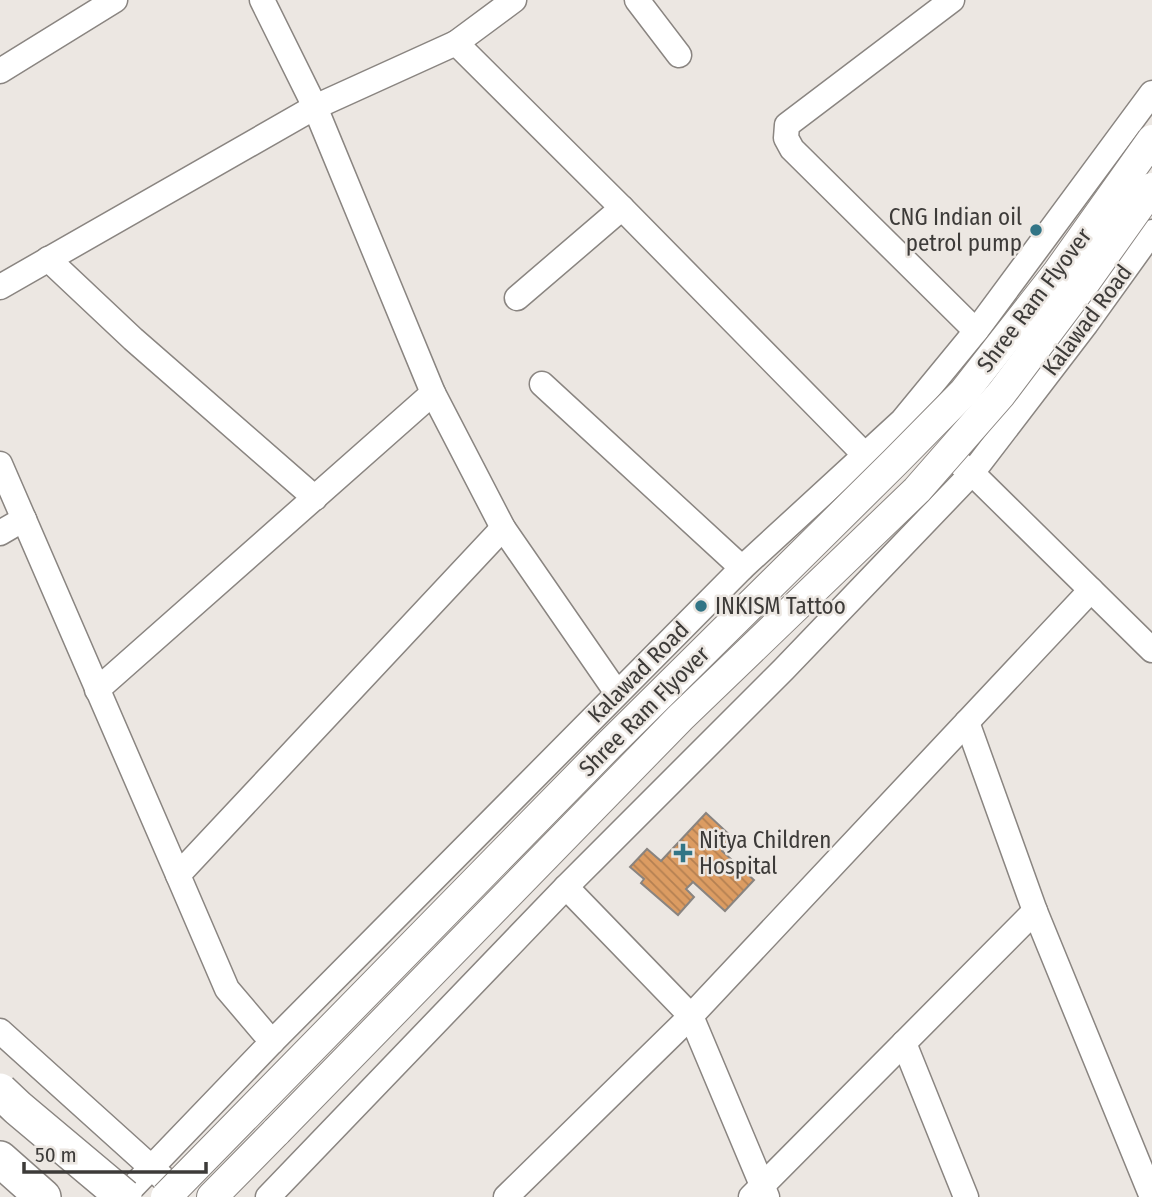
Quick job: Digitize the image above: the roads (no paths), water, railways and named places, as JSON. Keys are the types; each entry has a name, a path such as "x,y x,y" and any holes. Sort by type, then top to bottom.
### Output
{"highway":[{"path":"0,1091 123,1197"},
{"path":"0,1160 43,1197"}],"main road":[{"name":"Shree Ram Flyover","path":"166,1197 609,745 964,392 1058,272 1152,140"},
{"name":"Shree Ram Flyover","path":"212,1197 680,719 917,490 1001,394 1152,188"}],"street":[{"path":"0,71 115,0"},
{"path":"262,0 315,107 433,393 503,528 617,693"},
{"path":"0,287 315,107 456,43 514,0"},
{"path":"637,0 679,55"},
{"path":"952,0 787,125 786,138 792,149 976,331"},
{"path":"456,43 864,454"},
{"name":"Kalawad Road","path":"123,1197 272,1042 742,568 902,421 976,331 1152,93"},
{"path":"517,298 622,208"},
{"name":"Kalawad Road","path":"268,1197 566,887 784,669 972,473 1086,324 1152,232"},
{"path":"48,259 133,339 314,498"},
{"path":"542,384 742,568"},
{"path":"97,690 433,393"},
{"path":"902,421 972,473 1152,650"},
{"path":"0,464 227,989 272,1042"},
{"path":"0,533 24,519"},
{"path":"178,875 503,528"},
{"path":"506,1197 691,1016 1091,590"},
{"path":"967,722 1035,911 1152,1197"},
{"path":"566,887 691,1016 760,1193 1035,911"},
{"path":"0,1031 184,1197"},
{"path":"904,1043 966,1197"}],"place":[{"name":"CNG Indian oil petrol pump","path":"1036,230"},
{"name":"INKISM Tattoo","path":"701,606"},
{"name":"Nitya Children Hospital","path":"683,853"}]}
